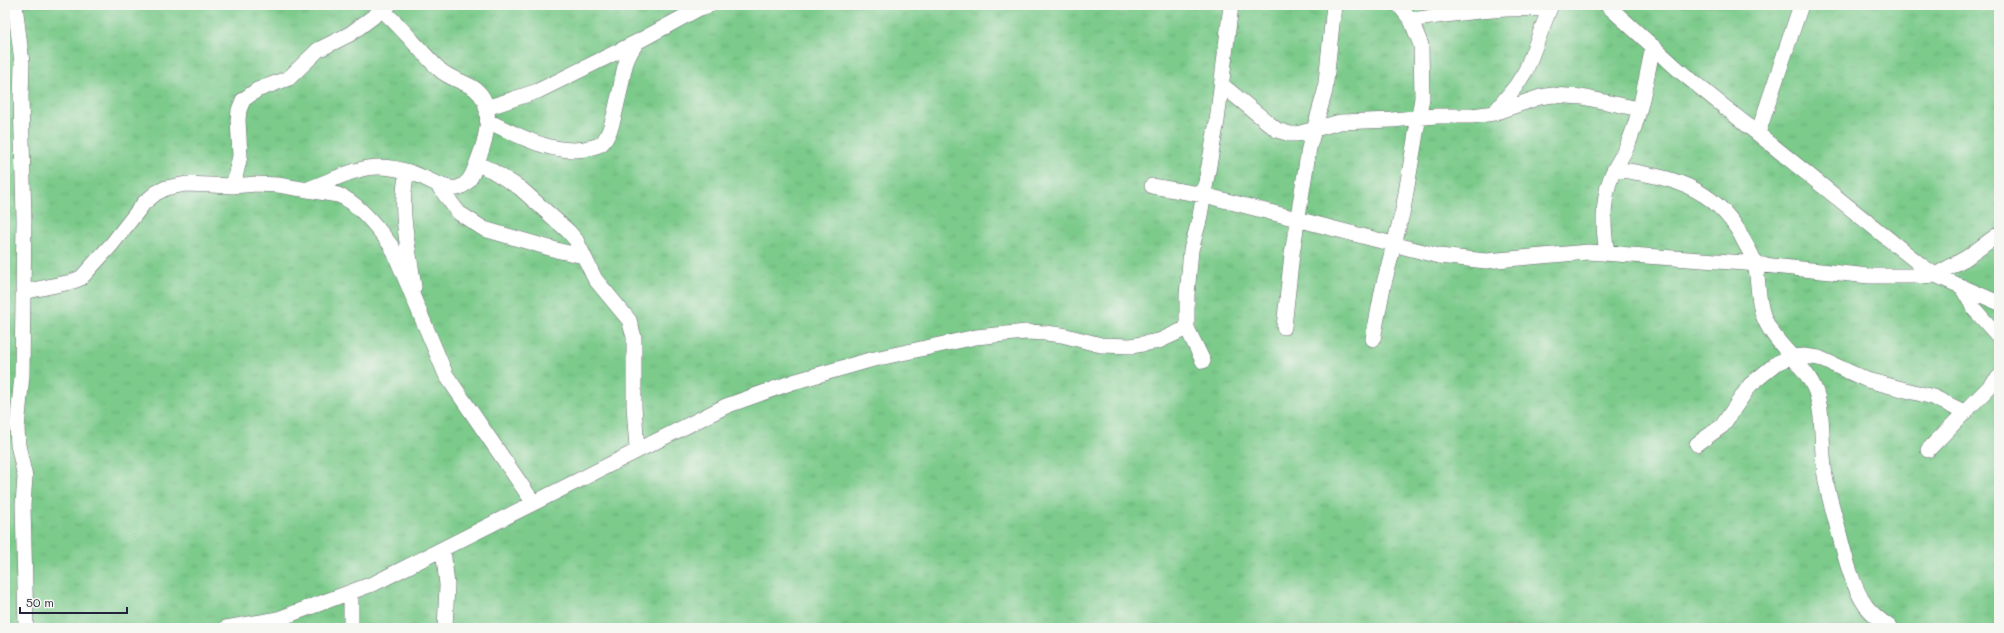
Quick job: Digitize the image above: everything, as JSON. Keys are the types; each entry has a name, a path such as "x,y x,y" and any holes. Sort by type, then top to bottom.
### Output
{"street":[{"path":"15,5 22,63 21,97 24,220 22,375 17,428 18,445 25,476 23,512 26,628"},
{"path":"487,114 538,91 637,42 698,9 710,5"},
{"path":"1203,361 1187,328 1187,295 1192,250 1204,195 1222,85 1232,5"},
{"path":"1284,327 1309,148 1325,91 1334,5"},
{"path":"1374,339 1378,312 1403,210 1422,98 1421,45 1411,20 1399,5"},
{"path":"1607,5 1681,72 1895,245 1935,274 1999,304"},
{"path":"1758,133 1801,5"},
{"path":"1411,20 1476,12 1550,7 1526,70 1516,86 1494,113"},
{"path":"233,186 240,156 238,120 242,100 257,90 289,78 318,50 350,34 385,8 442,72 475,88 481,96 487,114 477,164 471,177 462,186 452,188 407,172 377,166 357,169 308,189"},
{"path":"487,114 535,142 559,148 576,150 598,146 604,141 608,133 620,91 624,65 637,42"},
{"path":"1607,253 1604,216 1606,194 1615,168 1628,144 1640,109 1653,46"},
{"path":"1222,85 1277,130 1290,134 1314,130 1340,122 1419,117 1472,116 1494,113 1540,97 1553,95 1582,96 1640,109"},
{"path":"477,164 491,170 520,188 568,231 584,256 595,279 629,320 634,337 634,406 638,450"},
{"path":"1615,168 1672,180 1708,197 1721,207 1734,222 1755,264 1758,292 1764,316 1775,340 1810,378 1816,392 1821,416 1827,489 1850,570 1866,605 1876,617 1890,628"},
{"path":"407,172 403,192 403,206 418,308"},
{"path":"436,183 459,213 484,229 560,251 584,256"},
{"path":"23,292 71,282 81,278 112,244 135,213 156,193 173,186 186,184 233,186 256,184 308,189 338,194 355,203 382,233 392,247 446,375 533,502"},
{"path":"1152,186 1204,195 1298,221 1439,256 1486,261 1588,252 1755,264 1869,276 1920,276 1935,274 1966,258 1999,234"},
{"path":"1961,286 1975,310 1999,337"},
{"path":"226,628 278,620 375,583 726,406 754,395 836,369 918,349 976,337 1026,332 1062,335 1100,345 1131,346 1159,341 1187,328"},
{"path":"1697,444 1722,426 1750,385 1777,363 1792,357 1804,356 1819,358 1867,380 1933,397 1964,412"},
{"path":"1928,450 1999,377"},
{"path":"443,549 447,578 445,628"},
{"path":"351,592 351,628"}],"green space":[{"path":"5,5 1999,5 1999,628 5,628"}]}
